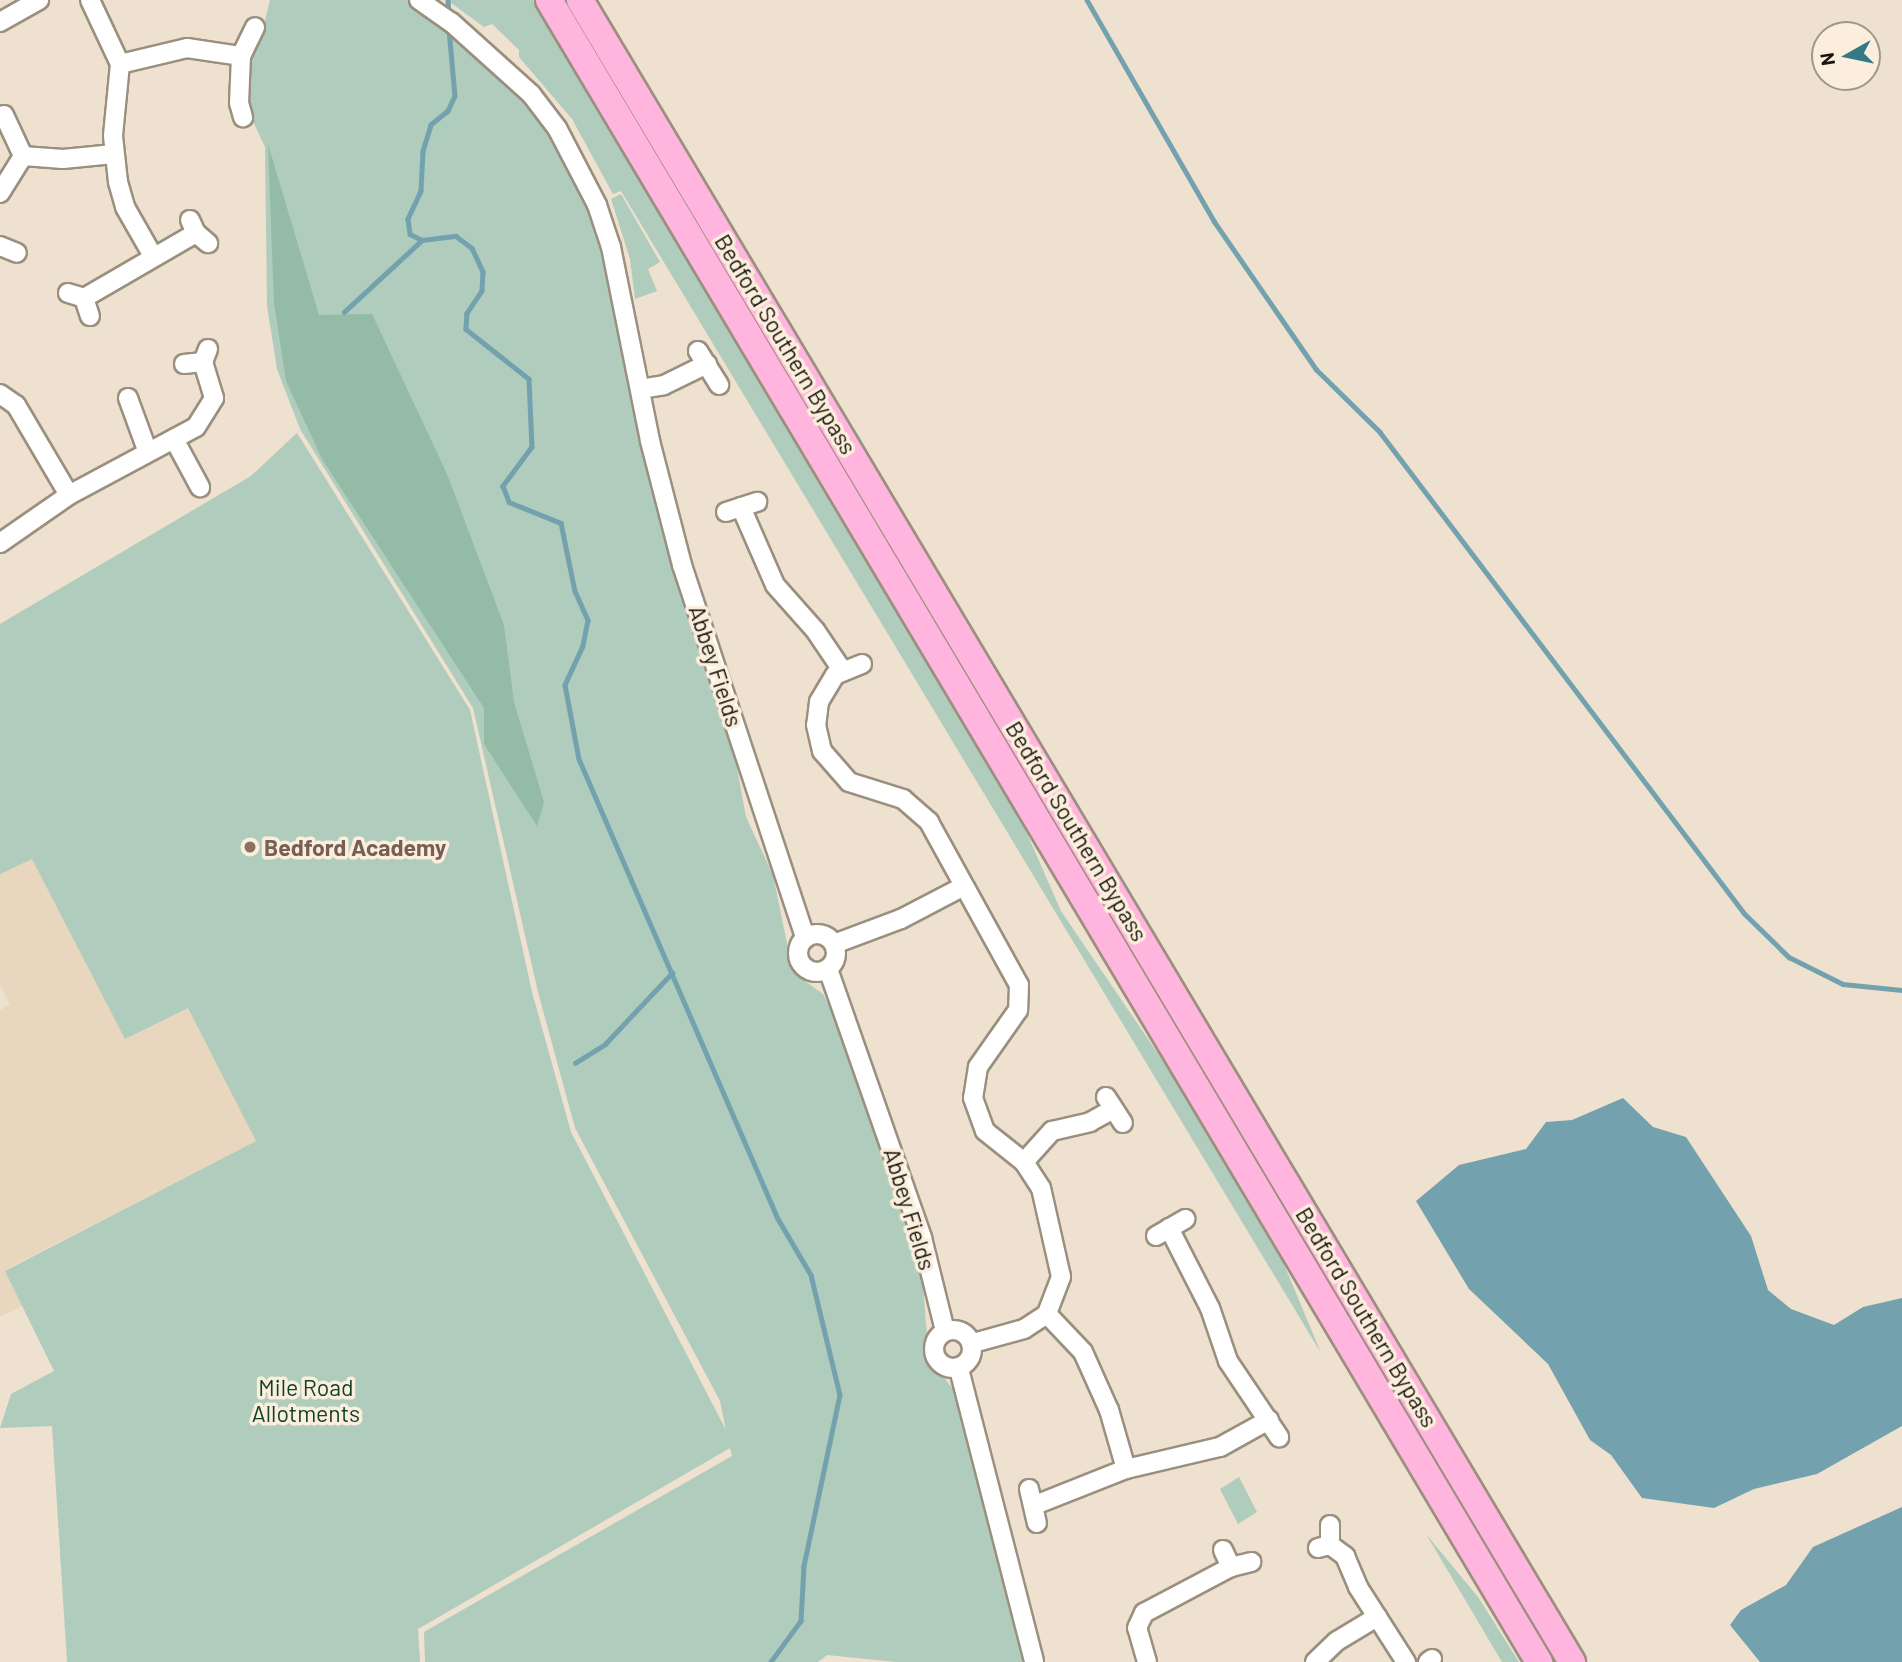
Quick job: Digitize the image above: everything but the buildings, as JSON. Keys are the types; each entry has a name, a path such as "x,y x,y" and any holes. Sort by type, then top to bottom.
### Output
{"highway":[{"name":"Bedford Southern Bypass","path":"549,0 1539,1662"},
{"name":"Bedford Southern Bypass","path":"580,0 1572,1662"}],"street":[{"path":"0,22 39,0"},
{"path":"90,0 120,64 114,154 125,208 153,256"},
{"name":"Abbey Fields","path":"419,0 500,64 557,128 597,205 611,247 640,390 682,565 804,938"},
{"path":"243,117 241,56 255,27"},
{"path":"120,64 187,48 241,56"},
{"path":"4,115 23,156"},
{"path":"23,156 64,159 114,154"},
{"path":"0,193 23,156"},
{"path":"90,316 76,295 198,232"},
{"path":"0,543 69,495 147,450 196,427 214,398 206,355 184,364"},
{"path":"640,390 663,385 702,358 719,385"},
{"path":"0,394 16,405 69,495"},
{"path":"128,398 147,450"},
{"path":"174,439 200,487"},
{"path":"741,507 775,585 815,630 842,670"},
{"path":"862,664 842,670 819,702 816,725 822,751 849,782 903,799 916,808 1015,972 1020,997 1011,1023 978,1067 973,1083 976,1114 996,1143 1024,1162 1041,1188 1061,1262 1058,1293 1046,1314 1024,1329 972,1343"},
{"path":"834,944 901,919 964,886"},
{"path":"824,935 834,944 836,957 828,970 814,973 804,968 797,954 804,938 824,935"},
{"name":"Abbey Fields","path":"828,970 922,1238 945,1331"},
{"path":"1024,1162 1052,1131 1090,1122 1114,1110"},
{"path":"1186,1219 1163,1232 1210,1308 1228,1361 1279,1437"},
{"path":"1046,1314 1083,1352 1109,1410 1126,1469"},
{"path":"945,1331 962,1331 972,1343 971,1359 959,1368 944,1367 934,1355 935,1341 945,1331"},
{"path":"959,1368 1034,1662"},
{"path":"1034,1506 1126,1469 1220,1447 1269,1420"},
{"path":"1330,1525 1324,1547 1345,1556 1377,1617 1406,1662"},
{"path":"1223,1550 1231,1567"},
{"path":"1147,1662 1137,1628 1144,1612 1231,1567 1251,1562"},
{"path":"1315,1662 1337,1641 1377,1617"}],"shaded area":[{"name":"Bedford Academy","path":"297,433 470,710 256,1141 5,1270 22,1306 0,1317 0,1010 10,1004 0,984 0,624 251,476"}],"green space":[{"name":"Mile Road Allotments","path":"270,0 408,0 505,80 553,133 579,177 605,248 658,497 737,768 746,817 773,875 790,958 799,977 823,994 839,1024 920,1246 928,1349 936,1367 962,1401 1027,1662 896,1662 827,1655 818,1662 425,1662 424,1632 732,1456 730,1448 418,1629 420,1662 67,1662 52,1426 0,1428 11,1394 54,1371 5,1271 256,1141 188,1008 125,1039 32,859 0,874 0,624 251,476 297,433 470,710 532,992 571,1132 726,1430 720,1401 575,1128 538,992 473,708 300,429 277,369 267,306 265,147 244,102 251,74 246,55 261,37"},
{"path":"447,0 533,0 1025,829 1061,911 1171,1073 1283,1262 1321,1353 621,191 613,194 572,119 519,57 519,50 492,24 484,27"},
{"path":"268,144 319,315 372,314 447,474 504,625 514,702 544,802 537,826 484,744 484,708 322,459 286,381 274,303"},
{"path":"621,194 660,262 648,269 657,291 635,299 630,259 611,199"},
{"path":"1239,1477 1257,1512 1238,1524 1220,1489"},
{"path":"1426,1534 1478,1597 1519,1662 1502,1662"}],"water":[{"path":"1623,1098 1653,1127 1686,1137 1751,1236 1768,1290 1791,1309 1834,1325 1863,1307 1902,1298 1902,1426 1817,1474 1754,1489 1714,1508 1642,1498 1611,1455 1590,1440 1548,1364 1469,1289 1416,1201 1459,1165 1526,1149 1546,1122 1572,1120"},
{"path":"1902,1507 1902,1662 1760,1662 1730,1625 1741,1610 1786,1585 1813,1547"}],"waterway":[{"path":"448,0 449,13"},
{"path":"1087,0 1214,221 1316,369 1380,432 1744,913 1789,957 1843,984 1902,990"},
{"path":"449,29 455,96 448,111 431,125 423,152 421,191 408,219 410,234 422,240 456,236 472,248 483,272 482,291 467,313 466,329 529,379 532,447 503,486 509,502 561,523 575,591 588,620 583,646 565,685 579,759 777,1217 811,1275 840,1395 804,1566 801,1621 771,1662"},
{"path":"344,312 422,240"},
{"path":"575,1063 605,1044 672,973"}],"place":[{"name":"Bedford Academy","path":"250,847"}]}
